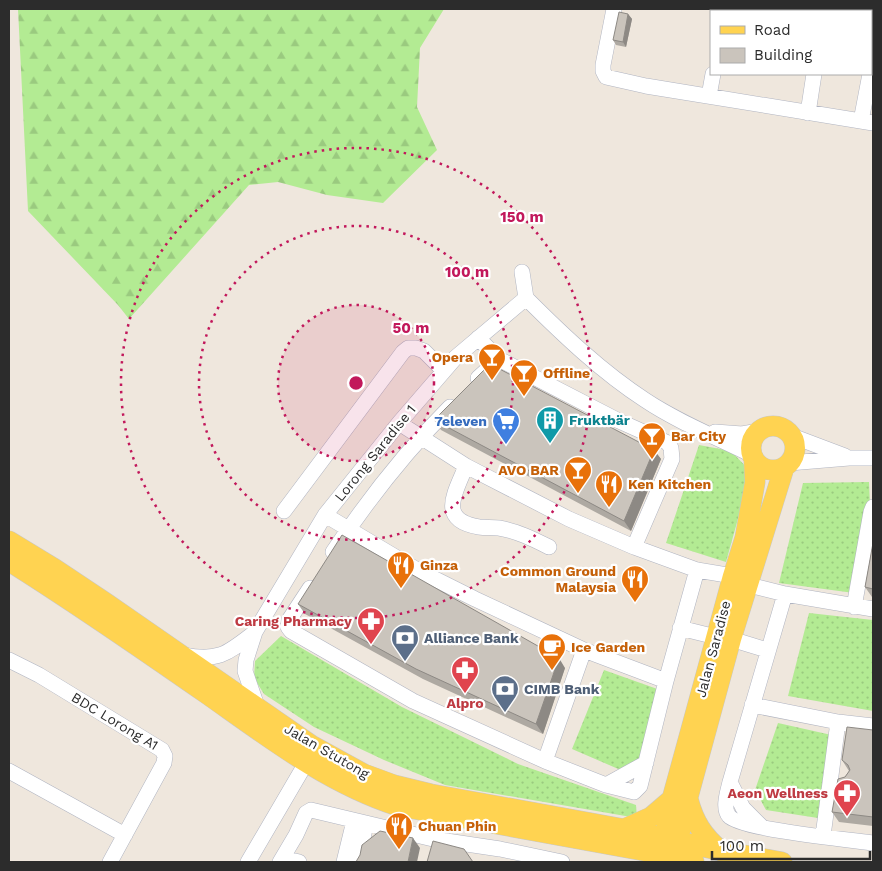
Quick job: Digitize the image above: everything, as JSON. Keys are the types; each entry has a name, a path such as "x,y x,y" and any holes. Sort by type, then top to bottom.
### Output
{"main road":[{"path":"773,426 787,430 795,443 794,458 786,466 777,470 764,468 753,457 751,444 759,431 773,426"},
{"name":"Jalan Saradise","path":"741,580 745,538 756,482 753,457"},
{"name":"Jalan Saradise","path":"668,853 680,798 741,580 786,466"},
{"name":"Jalan Stutong","path":"9,540 55,568 259,710 308,754 394,785 431,794 624,829 668,853 722,851 782,862"},
{"name":"Jalan Stutong","path":"9,561 375,798 398,806 668,853 694,862"},
{"path":"624,829 651,818 680,798 710,842 722,851"}],"street":[{"path":"614,9 602,71 606,77 646,86 867,122 870,75"},
{"path":"709,96 713,75"},
{"path":"808,112 814,75"},
{"path":"522,272 526,298 572,342 612,376 646,401 672,416 704,430 753,457"},
{"name":"Lorong Saradise 1","path":"255,632 325,515 398,423 456,357 526,298"},
{"path":"478,338 499,359 610,416 668,443 673,454 672,459 652,492 634,547"},
{"path":"284,511 403,352 408,348 420,349 444,371"},
{"path":"499,359 420,437 348,529 289,620 288,627 291,632 413,700 545,761 606,785 646,763 666,680 697,570"},
{"path":"398,423 466,466 568,519 634,547 697,570 741,580 785,594 873,609"},
{"path":"704,430 724,434 742,434 759,431"},
{"path":"792,436 849,458"},
{"path":"786,466 849,458 873,458"},
{"path":"466,466 452,499 454,514 458,520 481,528 498,528 515,532 549,547"},
{"path":"854,607 869,552 873,507"},
{"path":"325,515 419,571 584,650 666,680"},
{"path":"785,594 767,650 730,782 726,805 729,817 739,822 762,827 873,843"},
{"path":"680,628 724,638"},
{"path":"179,654 212,658 225,654 255,632"},
{"path":"255,632 246,660 245,671 259,710"},
{"name":"Jalan Saradise","path":"724,638 767,650"},
{"path":"545,761 560,702 584,650"},
{"name":"BDC Lorong A1","path":"9,660 39,675 162,750 165,756 164,763 110,862"},
{"path":"752,705 838,722 873,726"},
{"path":"823,836 838,722"},
{"path":"248,862 308,754"},
{"path":"9,770 125,835"},
{"path":"830,778 847,779"},
{"path":"299,862 281,860 309,810 498,856 562,862"},
{"path":"344,862 360,823"},
{"path":"358,862 360,823"},
{"path":"429,854 433,839"}],"green space":[{"path":"18,9 444,9 420,48 417,107 437,150 383,203 327,195 278,182 249,185 129,319 118,305 28,211"},
{"path":"699,445 731,451 751,472 726,562 666,543"},
{"path":"869,482 870,506 854,593 779,583 803,483"},
{"path":"809,613 873,620 873,711 788,696"},
{"path":"281,636 402,707 518,764 636,805 637,818 445,785 384,760 314,727 264,694 254,678 255,661"},
{"path":"604,670 663,691 642,760 623,771 572,749"},
{"path":"778,723 836,736 818,818 766,810 755,790"}],"building":[{"path":"732,9 758,9 758,10"},
{"path":"775,9 801,9 800,10"},
{"path":"619,12 628,14 623,42 613,40"},
{"name":"Fruktbär","path":"490,364 654,450 624,521 434,420"},
{"path":"342,535 559,658 536,724 416,669 298,604"},
{"path":"873,543 873,589 865,587"},
{"path":"847,727 873,730 873,817 832,812 838,779 845,777 850,770 848,765 842,760"},
{"path":"380,831 413,838 408,862 356,862 362,845"},
{"path":"433,841 464,849 473,862 427,862"}],"place":[{"name":"Opera","path":"492,381"},
{"name":"Offline","path":"524,397"},
{"name":"Fruktbär","path":"550,444"},
{"name":"7eleven","path":"506,445"},
{"name":"Bar City","path":"652,460"},
{"name":"AVO BAR","path":"578,494"},
{"name":"Ken Kitchen","path":"609,508"},
{"name":"Ginza","path":"401,589"},
{"name":"Common Ground Malaysia","path":"635,603"},
{"name":"Caring Pharmacy","path":"371,645"},
{"name":"Alliance Bank","path":"405,662"},
{"name":"Ice Garden","path":"552,671"},
{"name":"Alpro","path":"465,694"},
{"name":"CIMB Bank","path":"505,713"},
{"name":"Aeon Wellness","path":"847,817"},
{"name":"Chuan Phin","path":"399,850"}]}
